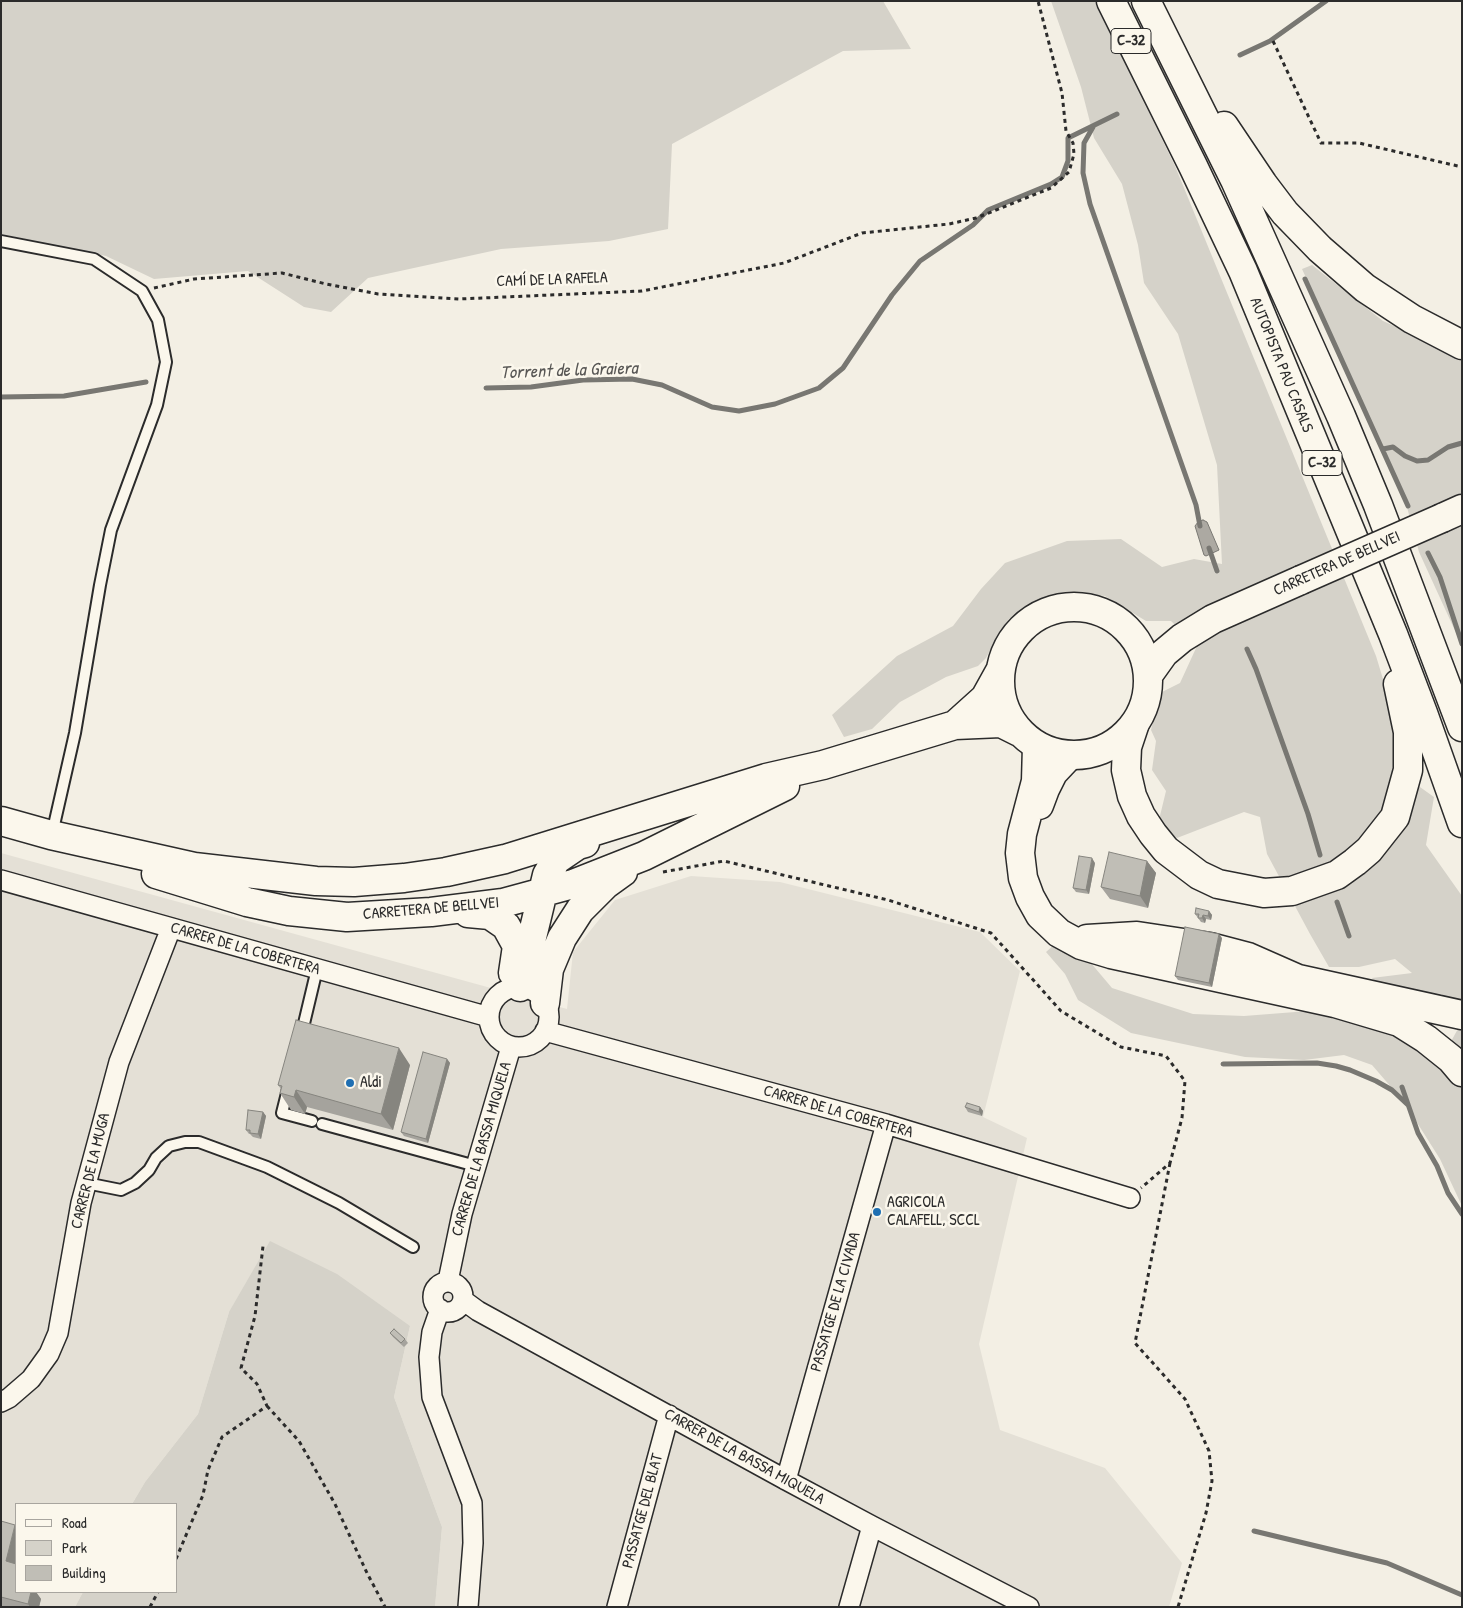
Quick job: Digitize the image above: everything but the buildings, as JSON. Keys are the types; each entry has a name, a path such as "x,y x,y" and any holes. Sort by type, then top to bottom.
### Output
{"main road":[{"name":"AUTOPISTA PAU CASALS","path":"1111,1 1243,271 1424,713 1462,823"},
{"name":"AUTOPISTA PAU CASALS","path":"1146,1 1235,180 1341,416 1378,505 1462,727"},
{"path":"1193,94 1212,109 1263,184 1280,206 1320,249 1365,288 1412,319 1462,345"},
{"name":"CARRETERA DE BELLVEI","path":"1149,674 1164,653 1182,638 1213,619 1452,513"},
{"path":"1392,634 1393,663 1408,732 1408,770 1395,817 1369,850 1337,875 1292,891 1264,893 1218,884 1199,875 1166,850 1141,816 1132,796 1126,770 1127,747 1134,726 1145,706 1149,674 1144,652 1130,630 1118,619 1100,610 1068,605 1031,619 1010,641 1000,671 1002,702 1028,739 1036,780 1022,834 1020,853 1023,878 1030,897 1040,915 1059,933 1081,945 1111,954 1336,1003 1399,1022 1426,1038 1462,1072"},
{"name":"CARRETERA DE BELLVEI","path":"1130,630 1150,634 1213,619"},
{"name":"CARRETERA DE BELLVEI","path":"955,724 985,698 1000,671"},
{"name":"CARRETERA DE BELLVEI","path":"1,821 51,835 194,867 273,877 354,882 446,872 504,859 766,778 823,765 955,724 1001,723 1028,739"},
{"path":"1028,739 1069,756 1093,753 1114,745 1134,726"},
{"path":"1069,756 1053,774 1045,789 1036,812 1028,851 1032,877 1040,897 1063,927 1088,940 1137,936 1210,947 1248,957 1298,979 1462,1015"},
{"name":"CARRETERA DE BELLVEI","path":"51,835 177,882 246,902 289,911 347,917 431,912 502,903 653,864 823,765"},
{"path":"514,988 547,875 556,860 578,845 643,826 671,808"},
{"path":"545,1003 549,970 562,938 580,910 605,886 653,864"},
{"path":"431,912 490,915 506,926 517,946 514,988"}],"street":[{"name":"CARRER DE LA COBERTERA","path":"1,880 489,1017"},
{"name":"CARRER DE LA MUGA","path":"1,1402 31,1378 49,1354 58,1333 81,1202 119,1062 171,928"},
{"path":"514,988 530,989 540,995 545,1003 548,1022 545,1031 538,1040 528,1045 511,1047 496,1035 491,1028 489,1017 492,1002 514,988"},
{"name":"CARRER DE LA COBERTERA","path":"545,1031 886,1124 1130,1198"},
{"name":"CARRER DE LA BASSA MIQUELA","path":"448,1281 462,1214 511,1047"},
{"name":"PASSATGE DE LA CIVADA","path":"786,1480 886,1124"},
{"path":"448,1281 460,1287 463,1293 463,1300 454,1311 447,1312 440,1310 434,1301 433,1294 438,1285 448,1281"},
{"name":"CARRER DE LA BASSA MIQUELA","path":"463,1300 478,1311 786,1480 1029,1607"},
{"path":"440,1310 432,1332 429,1357 432,1397 472,1503 472,1543 468,1607"},
{"name":"PASSATGE DEL BLAT","path":"617,1607 669,1416"},
{"path":"849,1607 872,1526"}],"lane":[{"path":"1,241 94,259 142,291 158,320 166,362 156,405 111,530 75,733 51,835"},
{"path":"298,1046 317,969"},
{"path":"291,1075 282,1113 476,1166"},
{"path":"86,1183 120,1190 136,1183 149,1170 156,1158 169,1146 185,1142 199,1142 266,1167 331,1199 413,1247"}],"path":[{"name":"CAMÍ DE LA RAFELA","path":"142,291 194,279 282,273 378,294 459,299 642,291 784,263 862,233 949,224 976,218 1051,188 1069,172 1074,154 1073,143 1066,131 1062,93 1038,1"},
{"path":"1273,42 1321,143 1359,143 1462,166"},
{"path":"653,864 724,861 888,900 991,933 1062,1011 1121,1047 1166,1056 1184,1081 1182,1118 1170,1162 1135,1343 1185,1399 1209,1451 1212,1481 1206,1513 1178,1607"},
{"path":"1130,1198 1170,1162"},
{"path":"263,1246 255,1316 241,1368 257,1384 266,1406 299,1441 335,1504 385,1607"},
{"path":"178,1555 203,1495 208,1470 222,1437 266,1406"},
{"path":"150,1607 157,1593"}],"shaded area":[{"path":"1203,520 1207,522 1219,550 1206,556 1204,555 1195,526"},
{"path":"1,853 567,1009 573,952 615,900 691,876 780,882 980,932 1020,971 983,1117 1027,1138 979,1344 1000,1430 1105,1468 1182,1563 1169,1607 435,1607 442,1527 394,1397 410,1326 229,1312 198,1414 145,1482 133,1503 15,1503 15,1593 82,1593 75,1607 1,1607"}],"green space":[{"path":"1,1 883,1 911,49 843,51 672,144 668,229 609,241 501,249 368,278 331,312 304,307 248,271 154,279 106,256 1,234"},
{"path":"1051,1 1095,1 1175,166 1376,656 1390,702 1397,742 1396,770 1434,797 1426,845 1462,896 1462,1206 1440,1159 1404,1102 1372,1065 1344,1055 1304,1060 1245,1057 1131,1033 1078,1000 1065,974 1046,952 1056,943 1085,956 1112,988 1193,1014 1244,1016 1321,1010 1449,1045 1459,1027 1442,994 1381,990 1372,978 1412,973 1395,959 1359,967 1329,967 1267,854 1260,817 1244,812 1177,838 1158,824 1166,791 1152,770 1156,741 1151,730 1160,693 1180,683 1197,646 1171,621 1146,621 1105,596 1077,593 1055,595 1028,606 1009,619 986,658 978,666 946,677 900,702 872,729 844,737 832,715 897,656 953,626 981,589 1005,563 1067,541 1121,539 1162,567 1194,559 1222,564 1217,465 1178,334 1144,283 1138,245 1122,184 1094,138 1081,87"},
{"path":"1312,265 1383,321 1462,356 1462,646 1419,552 1404,496 1302,269"},
{"path":"270,1241 337,1274 410,1326 394,1397 442,1527 435,1607 75,1607 82,1593 178,1593 178,1503 133,1503 145,1482 198,1414 229,1312"}],"waterway":[{"name":"Torrent de la Graiera","path":"1240,55 1270,41 1326,1"},
{"name":"Torrent de la Graiera","path":"486,388 531,387 583,380 632,379 662,385 712,407 739,411 775,404 819,388 843,368 892,295 920,261 973,225 988,210 1051,184 1062,177 1068,161 1068,138 1117,114"},
{"path":"1093,127 1084,143 1083,173 1090,204 1196,505 1200,526"},
{"path":"1305,279 1408,506"},
{"name":"Torrent de la Graiera","path":"1,397 64,396 146,382"},
{"path":"1383,449 1393,447 1405,456 1417,461 1428,460 1448,447 1462,443"},
{"path":"1209,548 1217,571"},
{"path":"1428,553 1440,577 1462,644"},
{"path":"1247,649 1256,669 1308,814 1320,855"},
{"path":"1337,902 1349,936"},
{"path":"1223,1064 1317,1063 1336,1066 1376,1081 1392,1090 1408,1105"},
{"path":"1402,1087 1418,1133 1437,1166 1448,1193 1462,1214"},
{"path":"1254,1531 1387,1563 1462,1595"}],"place":[{"name":"Aldi","path":"350,1083"},
{"name":"AGRICOLA CALAFELL, SCCL","path":"877,1212"}]}
